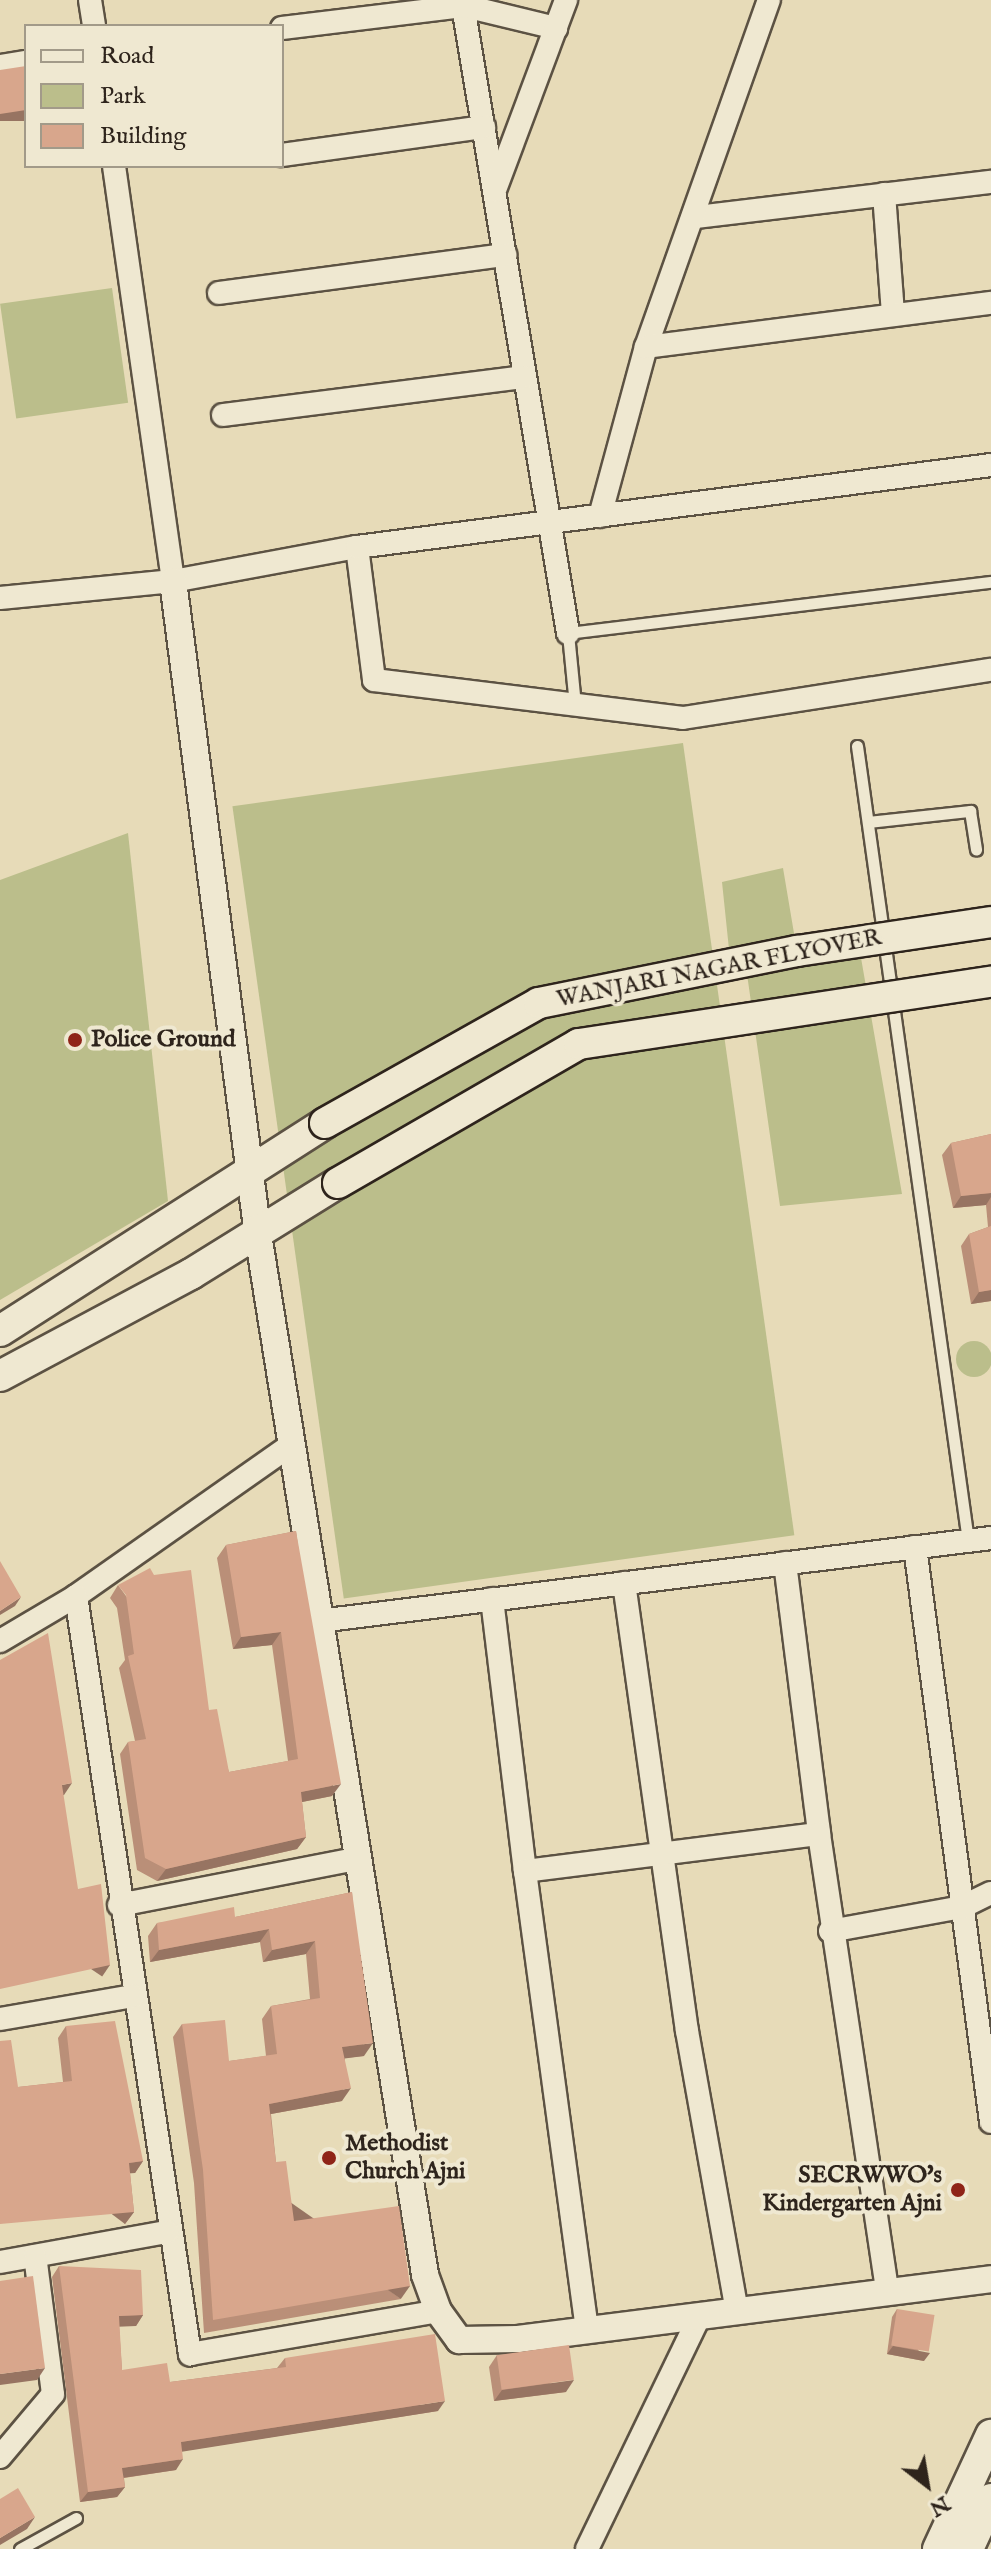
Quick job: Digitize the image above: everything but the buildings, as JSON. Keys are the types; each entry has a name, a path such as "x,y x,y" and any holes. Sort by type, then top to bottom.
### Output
{"main road":[{"name":"WANJARI NAGAR FLYOVER","path":"0,1331 250,1166 539,1003 797,951 991,922"},
{"name":"WANJARI NAGAR FLYOVER","path":"0,1376 191,1274 257,1228 579,1044 991,982"},
{"path":"959,2546 991,2435"},
{"path":"959,2546 991,2499"}],"street":[{"path":"90,0 94,24"},
{"path":"494,192 566,0"},
{"path":"600,516 646,347 696,217 769,0"},
{"path":"284,28 464,3 556,28"},
{"path":"464,3 547,523 568,633"},
{"path":"0,66 24,62"},
{"path":"284,155 484,123 518,128"},
{"path":"114,168 173,581 257,1228 425,2275 438,2311 459,2340 699,2317 991,2279"},
{"path":"696,217 991,182"},
{"path":"884,194 893,315"},
{"path":"219,293 505,255"},
{"path":"646,347 991,303"},
{"path":"223,415 524,377"},
{"path":"0,598 173,581 357,547 991,465"},
{"path":"357,547 374,680 683,718 991,670"},
{"path":"0,1641 76,1596 291,1445"},
{"path":"319,1621 991,1538"},
{"path":"915,1547 991,2122"},
{"path":"785,1563 830,1931 887,2291"},
{"path":"624,1583 737,2311"},
{"path":"76,1596 167,2232 190,2354 438,2311"},
{"path":"492,1599 525,1871 587,2327"},
{"path":"525,1871 819,1834"},
{"path":"119,1905 356,1859"},
{"path":"830,1931 962,1907 991,1893"},
{"path":"0,2019 133,1996"},
{"path":"0,2262 167,2232"},
{"path":"0,2457 53,2394 35,2256"},
{"path":"587,2549 699,2317"}],"lane":[{"path":"575,706 568,633 991,582"},
{"path":"857,746 968,1541"},
{"path":"868,822 970,811 976,850"},
{"path":"20,2549 76,2518"}],"green space":[{"path":"112,288 128,403 16,419 0,304"},
{"path":"683,743 794,1535 344,1599 232,806"},
{"name":"Police Ground","path":"128,833 168,1201 0,1300 0,880"},
{"path":"783,868 798,957 860,952 902,1194 780,1206 745,960 730,959 722,882"},
{"path":"974,1341 987,1346 992,1359 987,1372 974,1377 961,1372 956,1359 961,1346"}],"place":[{"name":"Police Ground","path":"75,1040"},
{"name":"Methodist Church Ajni","path":"329,2158"},
{"name":"SECRWWO's Kindergarten Ajni","path":"958,2190"}]}
